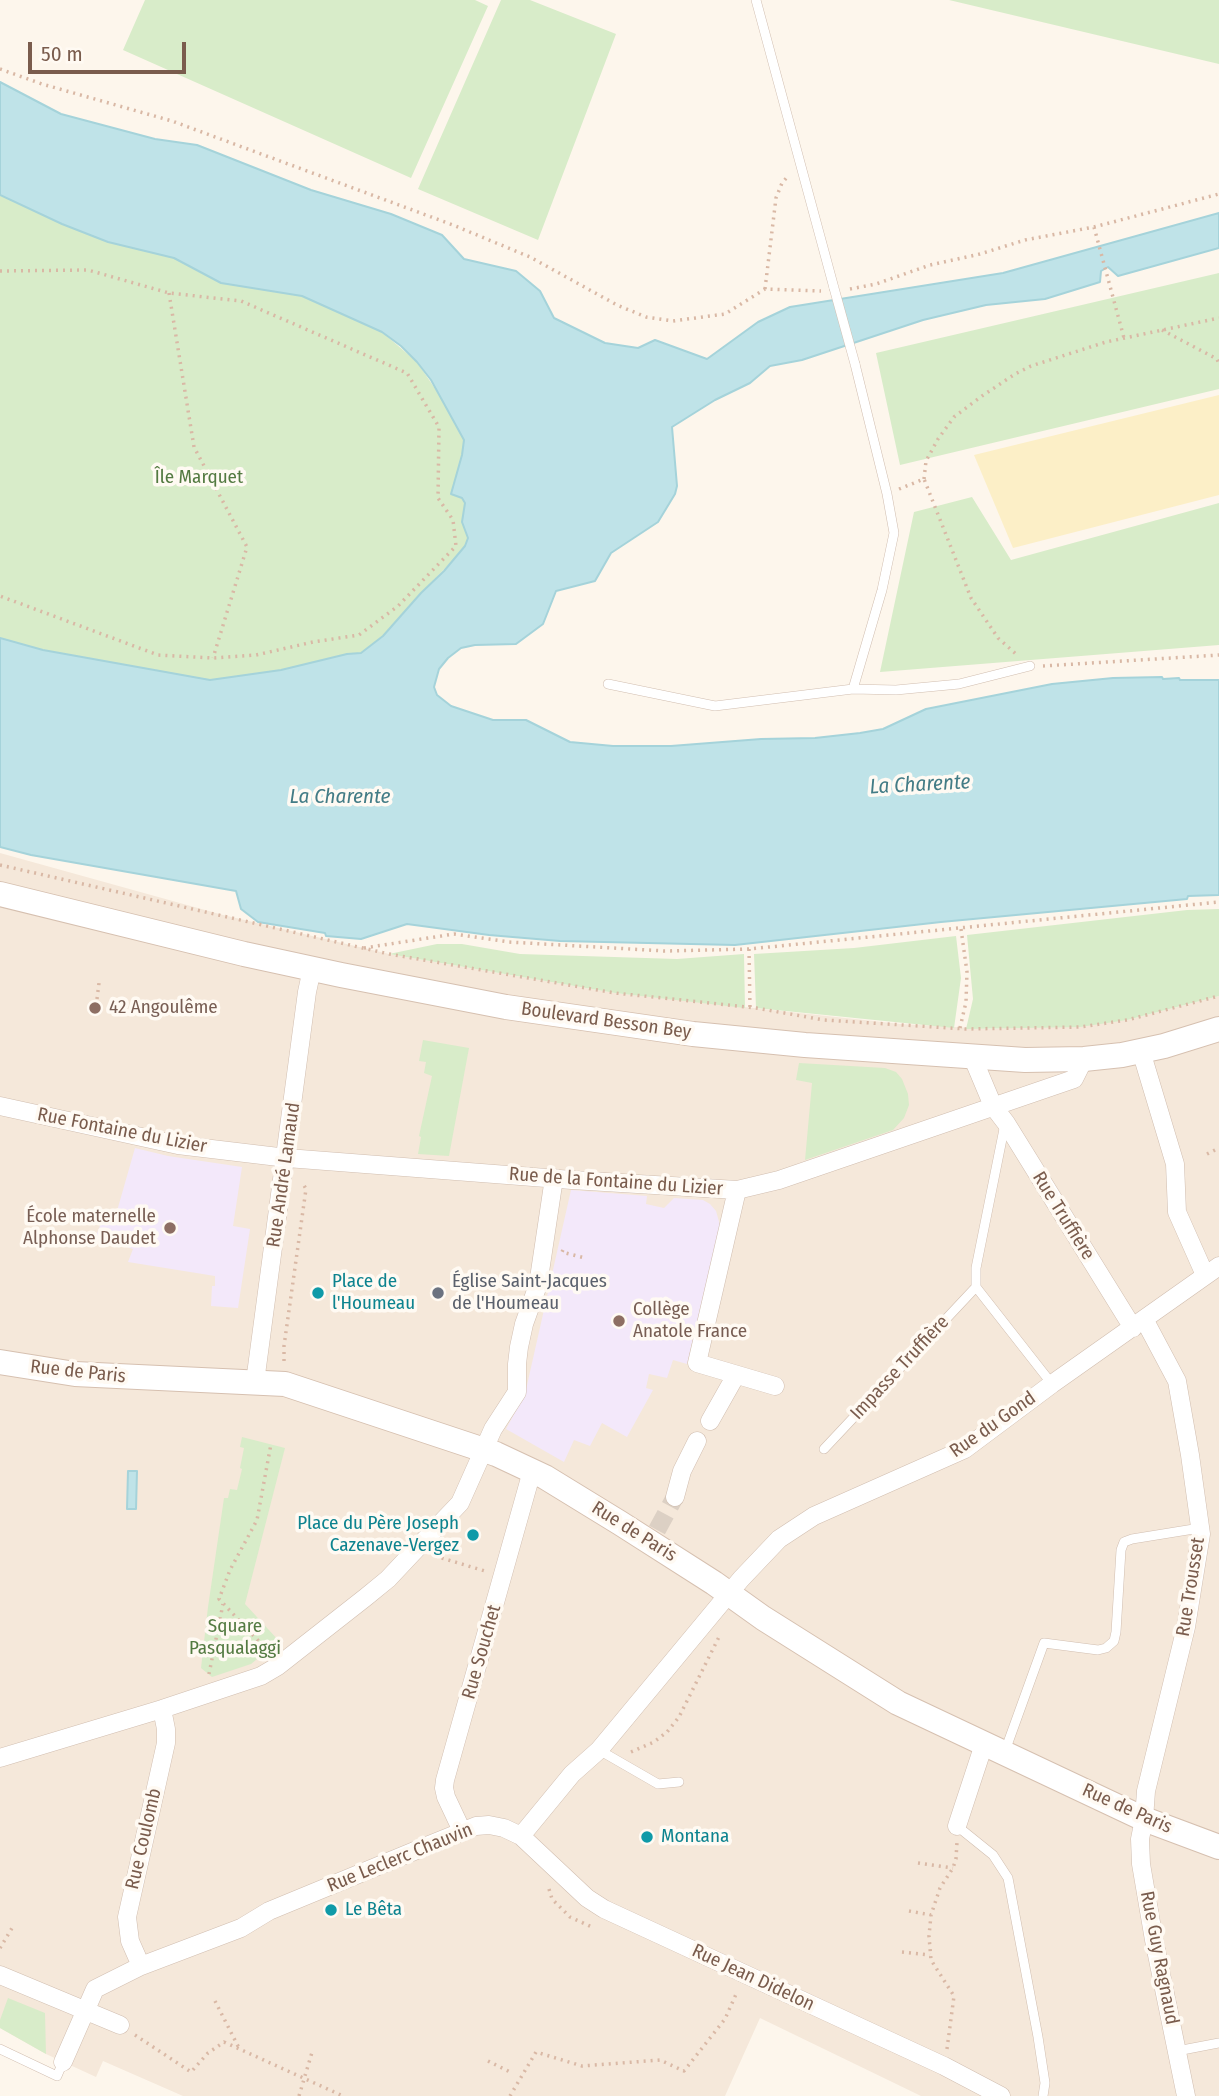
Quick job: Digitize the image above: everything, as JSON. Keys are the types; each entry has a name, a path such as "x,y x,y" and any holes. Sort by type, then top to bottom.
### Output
{"street":[{"name":"Boulevard Besson Bey","path":"0,894 312,969 506,1007 693,1034 805,1045 1025,1060 1084,1059 1141,1051 1219,1029"},
{"name":"Rue André Lamaud","path":"256,1382 312,969"},
{"path":"1141,1051 1175,1164 1177,1212 1215,1269"},
{"name":"Rue Truffière","path":"972,1056 993,1106 1138,1323"},
{"name":"Rue de la Fontaine du Lizier","path":"287,1157 737,1190 779,1180 1074,1079 1084,1059"},
{"name":"Rue Fontaine du Lizier","path":"0,1105 178,1145 287,1157"},
{"path":"0,1758 246,1682 278,1666 373,1591 419,1546 460,1503 493,1429 517,1392 519,1347 538,1285 554,1178"},
{"path":"737,1190 697,1363 775,1386"},
{"name":"Rue du Gond","path":"723,1601 787,1533 822,1512 965,1449 1215,1269"},
{"name":"Rue Trousset","path":"1138,1323 1177,1381 1207,1532 1146,1791 1144,1819"},
{"name":"Rue de Paris","path":"0,1362 75,1374 285,1384 484,1450 533,1471 654,1536 723,1601 763,1618 898,1703 1144,1819 1219,1847"},
{"path":"710,1421 736,1375"},
{"path":"675,1497 682,1471 697,1441"},
{"name":"Rue Souchet","path":"461,1831 446,1797 445,1780 533,1471"},
{"path":"521,1836 572,1774 603,1754 723,1601"},
{"name":"Rue Coulomb","path":"141,1966 130,1941 127,1917 166,1743 162,1709"},
{"path":"957,1826 994,1749"},
{"name":"Rue Guy Ragnaud","path":"1144,1819 1140,1839 1141,1864 1186,2096"},
{"name":"Rue Leclerc Chauvin","path":"85,2011 95,1989 141,1966 241,1928 270,1911 461,1831 489,1825 521,1836"},
{"name":"Rue Jean Didelon","path":"521,1836 595,1904 944,2066 1001,2096"},
{"path":"0,1975 120,2025"},
{"path":"63,2062 85,2011"}],"lane":[{"path":"755,0 855,364 894,533 882,590 853,689"},
{"path":"608,684 715,706 853,689 896,690 959,684 1030,666"},
{"path":"1006,1123 976,1268 976,1287 1052,1384"},
{"name":"Impasse Truffière","path":"824,1449 976,1287"},
{"path":"994,1749 1044,1643 1098,1650 1106,1648 1114,1641 1121,1550 1124,1542 1207,1532"},
{"path":"603,1754 658,1784 679,1782"},
{"path":"957,1826 993,1855 1009,1878 1038,2037 1045,2083 1043,2096"},
{"path":"1177,2051 1219,2043"},
{"path":"0,2049 57,2077 63,2062"}],"path":[{"path":"0,69 42,84 172,121 453,225 530,257 646,317 673,321 725,314 765,289 800,289"},
{"path":"765,289 776,198 788,176 802,169"},
{"path":"876,284 930,264 1219,194"},
{"path":"1094,226 1124,338"},
{"path":"0,271 88,270 169,293 241,301 407,373 439,427 438,498 453,520 456,546 398,606 359,635 256,655 213,658 158,655 0,596"},
{"path":"169,293 194,447 247,547 213,658"},
{"path":"1219,318 1124,338 1031,366 954,417 926,461 924,479 971,598 998,638 1030,666 1219,655"},
{"path":"1162,330 1217,359 1219,364"},
{"path":"887,494 924,479"},
{"path":"0,865 363,948 510,976 824,1020 960,1028 1080,1027 1127,1020 1219,996"},
{"path":"363,948 454,934 509,942 665,951 749,949 1219,902"},
{"path":"960,1028 967,1002 967,972 961,929"},
{"path":"749,949 750,1008"},
{"path":"97,999 99,983"},
{"path":"1207,1154 1219,1148"},
{"path":"285,1384 284,1346 306,1189 287,1157"},
{"path":"568,1254 585,1258"},
{"path":"271,1444 257,1520 230,1570 219,1599 268,1651 278,1666"},
{"path":"419,1546 428,1554 503,1576"},
{"path":"603,1754 641,1749 667,1732 679,1717 719,1637 723,1601"},
{"path":"209,1674 223,1604"},
{"path":"944,2066 954,1996 930,1955 929,1936 931,1915 940,1888 956,1859 957,1826"},
{"path":"918,1863 953,1868"},
{"path":"909,1912 931,1915"},
{"path":"0,1948 12,1928"},
{"path":"902,1951 930,1955"},
{"path":"510,2096 536,2052 582,2066 660,2060 684,2071 725,2018 745,1974"},
{"path":"215,2001 239,2048"},
{"path":"120,2025 191,2072 208,2053 224,2042 343,2096"},
{"path":"299,2096 313,2049"},
{"path":"488,2061 510,2072"}],"shaded area":[{"path":"0,853 223,915 389,954 615,993 901,1024 990,1029 1127,1020 1219,996 1219,2096 921,2096 760,2018 725,2096 183,2096 103,2061 96,2077 46,2054 0,2028"},
{"name":"École maternelle Alphonse Daudet","path":"135,1148 168,1156 242,1167 233,1226 250,1229 238,1308 211,1306 215,1276 128,1262 133,1249 96,1236 105,1213 117,1211"},
{"name":"Collège Anatole France","path":"571,1190 647,1196 646,1204 664,1208 674,1198 703,1200 716,1211 720,1225 687,1364 673,1360 667,1378 649,1374 646,1388 653,1390 627,1437 602,1423 590,1446 574,1440 564,1462 506,1429 525,1394"}],"green space":[{"path":"145,0 475,0 488,6 411,178 123,50"},
{"path":"501,0 530,0 616,34 538,240 418,189"},
{"path":"949,0 1219,0 1219,64"},
{"name":"Île Marquet","path":"0,195 107,242 174,258 221,283 302,296 382,332 417,362 464,440 451,493 462,498 465,503 462,522 468,538 457,556 383,636 361,653 281,670 210,680 43,650 0,638"},
{"path":"1219,273 1219,389 900,465 876,353"},
{"path":"972,497 1011,560 1219,503 1219,645 880,672 914,512"},
{"path":"1219,909 1219,996 1127,1020 1080,1027 966,1029 973,999 967,935 1187,910"},
{"path":"956,936 961,978 954,1028 756,1008 754,954 854,948"},
{"path":"437,944 462,944 520,954 677,959 744,954 745,1008 615,993 389,954"},
{"path":"423,1040 469,1048 449,1156 418,1154 419,1136 432,1076 424,1073 426,1062 419,1061"},
{"path":"799,1063 885,1068 896,1072 908,1094 909,1105 904,1118 893,1130 805,1160 812,1083 796,1080"},
{"name":"Square Pasqualaggi","path":"242,1437 285,1448 245,1604 279,1641 251,1664 212,1677 201,1668 208,1607 224,1498 228,1498 230,1489 237,1490 242,1469"},
{"path":"8,1998 45,2013 46,2054 0,2028"}],"sand":[{"path":"1219,395 1219,495 1013,548 974,455"}],"water":[{"name":"La Charente","path":"0,82 61,114 155,139 197,145 311,190 391,214 442,235 464,259 516,271 540,291 554,318 605,343 638,348 655,340 707,359 758,322 790,307 1003,273 1219,213 1219,248 1118,276 1108,267 1101,271 1100,282 1045,299 986,305 923,320 802,360 770,366 750,383 715,400 672,427 677,486 658,522 611,553 595,581 556,591 543,624 516,644 461,648 439,669 434,687 437,695 451,706 493,720 526,720 570,742 613,746 671,746 860,733 883,729 926,709 1052,684 1113,678 1219,680 1219,895 1188,896 1187,899 735,945 560,941 407,924 361,939 326,936 325,933 258,922 241,909 236,891 31,855 0,847 0,638 43,650 210,680 281,670 361,653 383,636 444,571 465,546 468,538 462,522 465,503 462,498 451,494 464,440 431,380 401,346 382,332 302,296 221,283 174,258 108,242 0,195"},
{"path":"128,1471 137,1471 136,1509 127,1509"}],"tunnel":[{"path":"657,1530 675,1497"}],"place":[{"name":"42 Angoulême","path":"95,1008"},
{"name":"École maternelle Alphonse Daudet","path":"170,1228"},
{"name":"Place de l'Houmeau","path":"318,1293"},
{"name":"Église Saint-Jacques de l'Houmeau","path":"438,1293"},
{"name":"Collège Anatole France","path":"619,1321"},
{"name":"Place du Père Joseph Cazenave-Vergez","path":"473,1535"},
{"name":"Montana","path":"647,1837"},
{"name":"Le Bêta","path":"331,1910"}]}
